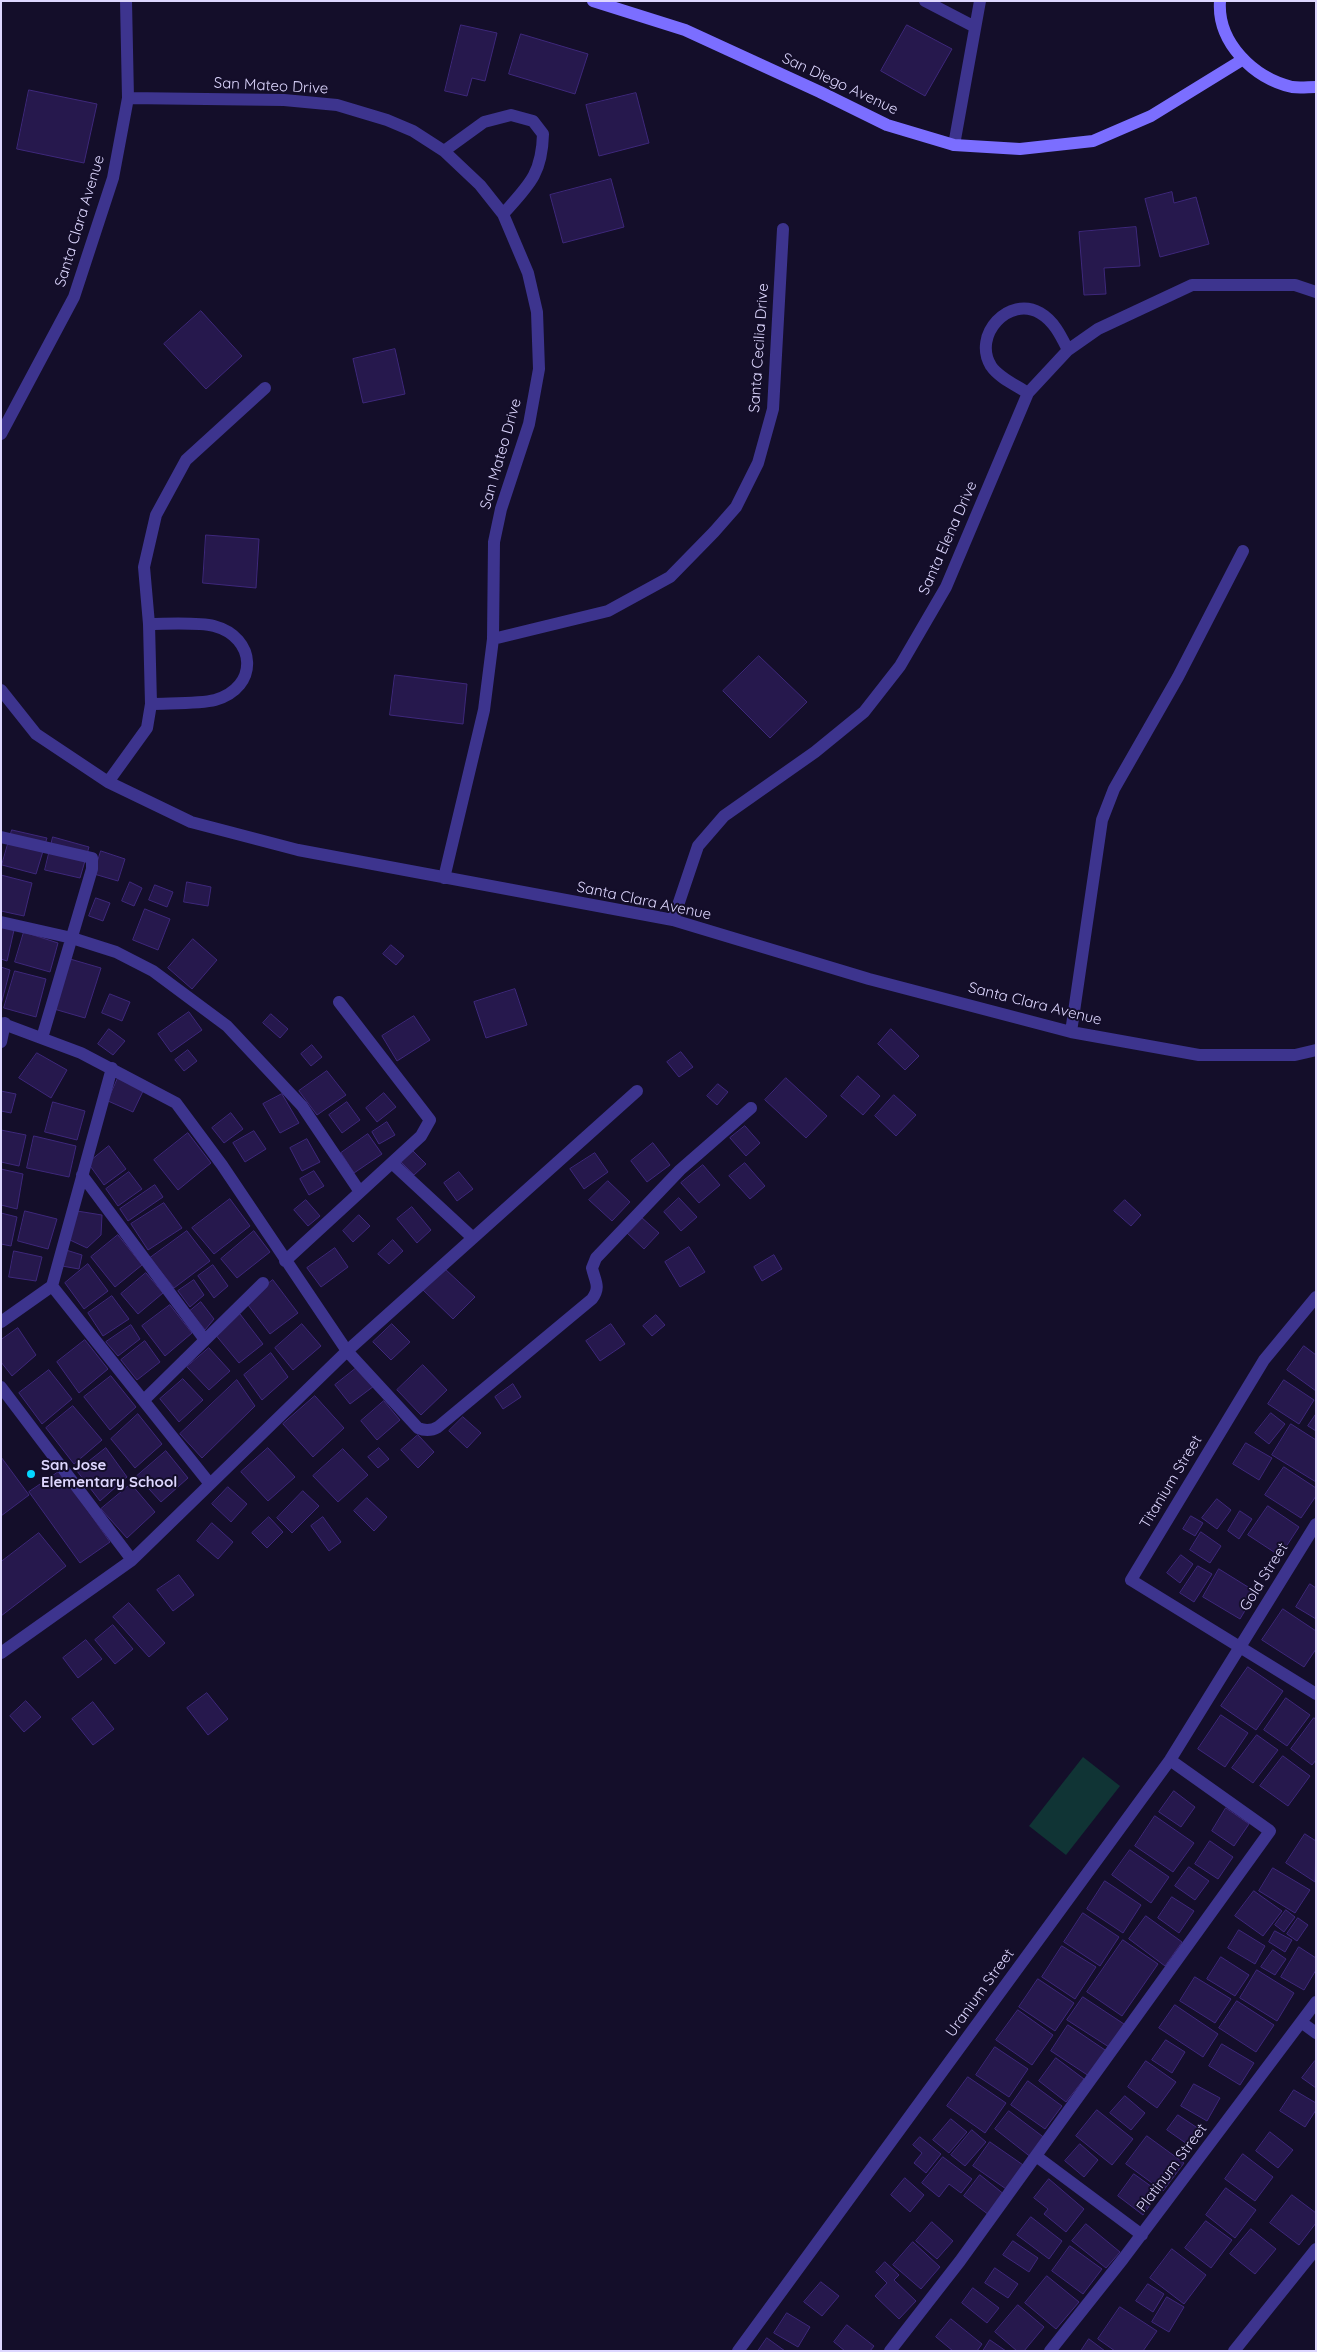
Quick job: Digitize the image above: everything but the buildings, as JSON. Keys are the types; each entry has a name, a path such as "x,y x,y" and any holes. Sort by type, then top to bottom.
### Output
{"street":[{"name":"Santa Clara Avenue","path":"1,434 74,297 113,178 128,98 126,1"},
{"name":"San Diego Avenue","path":"593,1 685,30 820,92 886,125 954,145 1020,149 1094,141 1152,116 1242,60"},
{"path":"925,1 974,27"},
{"path":"954,145 980,1"},
{"path":"1220,1 1220,9 1227,36 1242,60 1266,77 1294,87 1316,87"},
{"name":"San Mateo Drive","path":"128,98 284,100 337,105 387,120 413,131 444,151 480,185 503,214 528,273 537,312 540,369 529,424 501,509 494,542 493,638 484,710 444,878"},
{"path":"444,151 484,122 511,115 533,121 543,134 542,155 532,182 503,214"},
{"name":"Santa Cecilia Drive","path":"493,638 608,611 670,577 736,507 758,463 773,409 783,229"},
{"name":"Santa Elena Drive","path":"673,920 698,846 724,816 815,752 864,712 900,666 946,587 1028,393 1068,350 1098,330 1192,286 1294,285 1316,292"},
{"path":"1028,393 999,375 991,366 986,355 986,344 988,332 995,322 1002,315 1014,310 1029,309 1040,313 1050,321 1068,350"},
{"path":"108,782 147,728 151,704 149,624 144,567 156,515 186,460 265,388"},
{"path":"1072,1032 1102,820 1114,789 1178,677 1243,550"},
{"path":"149,624 213,626 231,634 248,654 248,672 236,689 216,700 151,704"},
{"name":"Santa Clara Avenue","path":"2,692 36,734 108,782 191,822 298,850 673,920 868,979 1072,1032 1199,1055 1295,1056 1316,1050"},
{"path":"1,836 92,858 92,869 42,1038"},
{"path":"1,922 72,938 116,952 153,971 227,1026 302,1106 360,1192"},
{"path":"285,1261 421,1136 430,1120 340,1002"},
{"path":"1,1042 3,1023 81,1052 176,1103 222,1164 285,1261 347,1351 418,1428 431,1430 438,1427 592,1299 598,1292 597,1281 592,1268 596,1258 680,1170 751,1108"},
{"path":"1,1322 52,1286 112,1068"},
{"path":"1,1653 132,1560 347,1351 637,1091"},
{"path":"392,1163 473,1238"},
{"path":"82,1175 205,1340"},
{"path":"144,1400 263,1283"},
{"path":"52,1286 210,1484"},
{"name":"Titanium Street","path":"1240,1648 1131,1580 1264,1360 1316,1298"},
{"path":"1,1387 132,1560"},
{"name":"Gold Street","path":"1240,1648 1316,1524"},
{"path":"1240,1648 1316,1694"},
{"name":"Uranium Street","path":"738,2351 1170,1760 1240,1648"},
{"path":"890,2351 960,2261 1270,1831 1170,1760"},
{"name":"Platinum Street","path":"1050,2351 1142,2235 1316,2002"},
{"path":"1301,2022 1316,2033"},
{"path":"1036,2156 1142,2235"},
{"path":"1234,2351 1316,2249"}],"green space":[{"path":"1083,1757 1120,1786 1066,1855 1029,1826"}],"place":[{"name":"San Jose Elementary School","path":"31,1474"}]}
